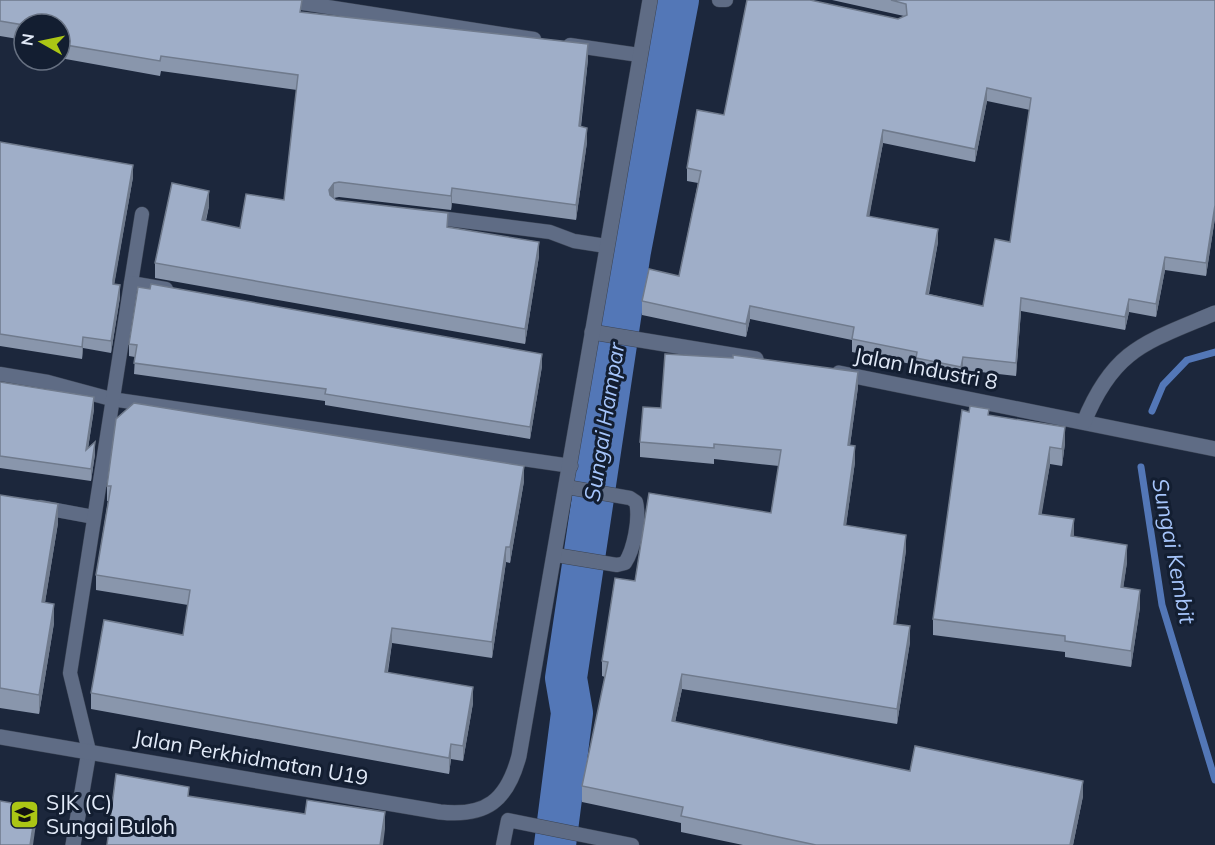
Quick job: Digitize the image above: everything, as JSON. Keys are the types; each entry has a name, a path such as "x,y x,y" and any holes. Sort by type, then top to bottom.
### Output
{"street":[{"path":"494,802 509,784 519,756 563,556 574,488 571,466 596,333 606,246 650,0"},
{"path":"1084,422 1106,378 1122,359 1142,344 1215,313"},
{"path":"596,333 772,362"},
{"name":"Jalan Industri 8","path":"818,370 1215,449"},
{"name":"Jalan Perkhidmatan U19","path":"0,737 440,812 469,813 494,802"},
{"path":"73,845 89,751"}],"lane":[{"path":"283,0 639,55"},
{"path":"719,0 726,0"},
{"path":"89,751 70,674 111,399 142,214"},
{"path":"416,215 550,232 574,241 606,246"},
{"path":"130,283 177,291"},
{"path":"0,374 48,382 111,399 571,466"},
{"path":"563,556 599,562 625,563 630,556 638,510 636,502 630,498 574,488"},
{"path":"23,504 94,517"},
{"path":"494,802 508,820 632,845"},
{"path":"503,845 508,820"}],"building":[{"path":"0,0 302,0 300,12 588,44 579,126 587,128 576,205 452,188 451,196 339,182 334,183 329,190 330,195 336,200 448,213 447,227 539,242 525,329 155,263 172,183 209,191 202,220 240,228 246,194 284,200 298,75 161,56 160,61 72,46 72,12 12,12 12,23 0,21"},
{"path":"747,0 810,0 898,19 907,15 906,4 891,0 1215,0 1215,205 1206,263 1165,257 1156,304 1129,299 1125,317 1021,298 1016,363 963,357 961,367 916,358 917,352 852,339 854,327 750,306 746,324 642,301 649,269 679,276 701,171 687,168 697,110 724,115","holes":["987,88 1031,98 1010,242 995,239 983,306 926,294 938,229 867,216 883,130 975,149"]},
{"path":"0,142 133,165 113,280 113,284 120,285 111,341 83,337 82,347 0,334"},
{"path":"151,284 542,354 530,427 325,394 326,389 134,363 137,345 129,344 138,287 150,289"},
{"path":"665,354 733,358 733,355 858,372 848,445 855,446 844,525 906,535 894,624 910,626 897,709 682,674 672,721 910,771 915,746 1083,781 1070,845 816,845 681,816 683,807 582,786 608,662 602,661 615,578 635,581 649,493 771,513 781,450 714,444 714,448 640,442 643,407 661,408"},
{"path":"0,382 94,397 86,450 95,442 91,469 0,456"},
{"path":"134,403 524,466 510,547 506,547 492,642 392,628 385,672 473,687 463,746 451,744 449,758 91,693 104,620 183,635 190,590 96,575 111,486 107,486 116,419"},
{"path":"970,406 989,409 988,415 1065,427 1062,449 1050,447 1039,514 1074,519 1071,536 1127,545 1121,587 1140,590 1131,651 1065,641 1065,636 933,619 962,410 969,412"},
{"path":"0,495 58,504 42,602 54,604 39,695 0,688"},
{"path":"116,774 189,787 188,796 305,814 307,800 385,812 380,845 107,845"},
{"path":"0,801 36,807 30,845 0,845"}],"waterway":[{"name":"Sungai Hampar","path":"555,845 572,713 566,678 630,251 678,0"},
{"name":"Sungai Kembit","path":"1152,411 1163,385 1187,360 1215,352"},
{"name":"Sungai Kembit","path":"1141,467 1162,605 1215,780"}],"place":[{"name":"SJK (C) Sungai Buloh","path":"25,815"}]}
